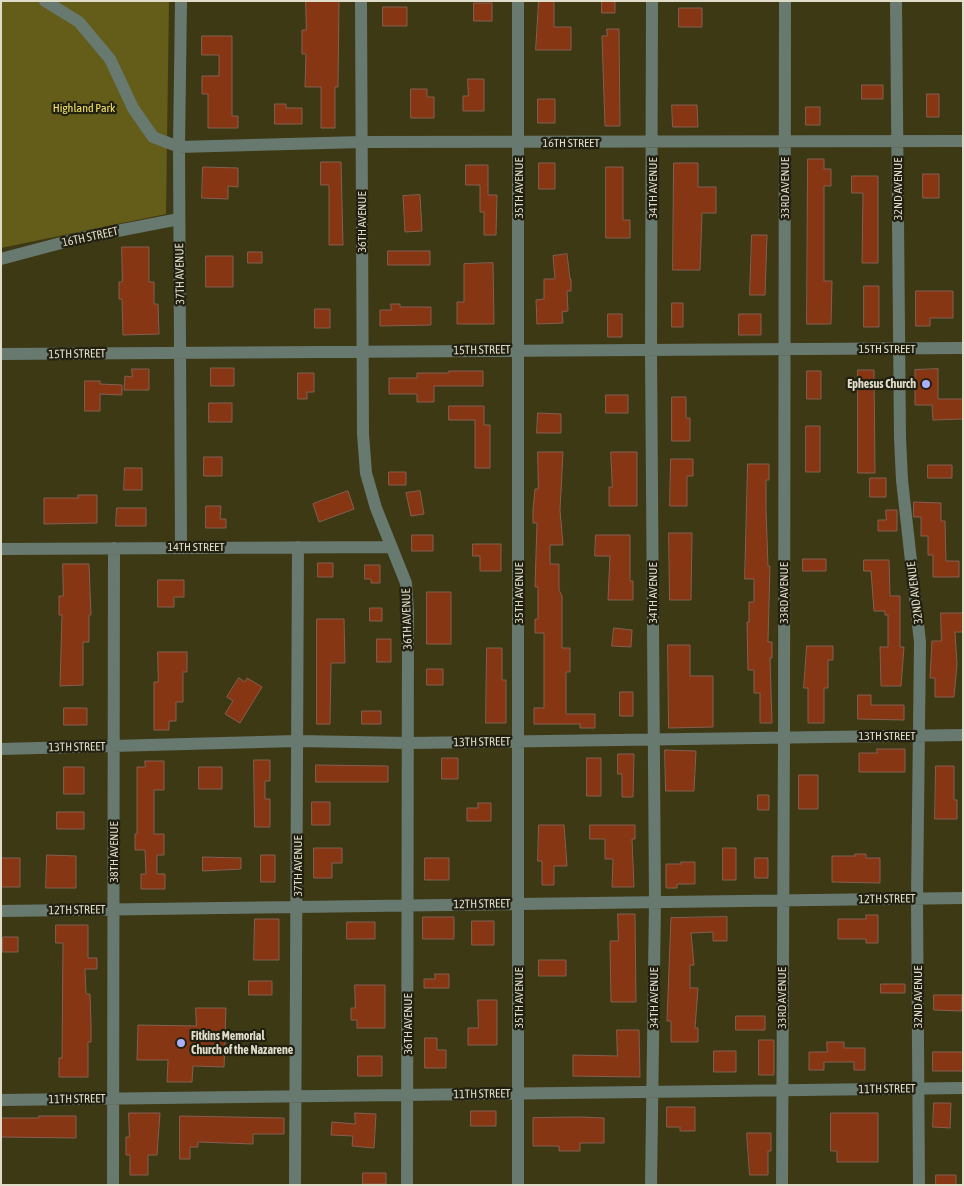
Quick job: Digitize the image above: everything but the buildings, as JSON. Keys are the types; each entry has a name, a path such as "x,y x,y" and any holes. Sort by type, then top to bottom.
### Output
{"street":[{"path":"45,1 79,22 110,58 134,108 153,136 179,147"},
{"name":"37TH AVENUE","path":"181,1 179,147 181,546"},
{"name":"36TH AVENUE","path":"361,1 362,352 363,434 366,473 376,508 406,583 409,742 407,1185"},
{"name":"35TH AVENUE","path":"518,1 518,1185"},
{"name":"34TH AVENUE","path":"651,1185 654,1092 655,902 651,350 652,1"},
{"name":"33RD AVENUE","path":"782,1185 784,1"},
{"name":"32ND AVENUE","path":"896,1 902,480 919,633 917,899 918,1185"},
{"name":"16TH STREET","path":"179,147 361,142 963,141"},
{"name":"16TH STREET","path":"1,259 76,239 179,219"},
{"name":"15TH STREET","path":"1,354 963,348"},
{"name":"14TH STREET","path":"1,549 181,546 391,547"},
{"name":"37TH AVENUE","path":"295,1185 298,906 298,547"},
{"name":"38TH AVENUE","path":"113,1185 114,548"},
{"name":"13TH STREET","path":"1,749 298,741 409,742 963,736"},
{"name":"12TH STREET","path":"1,911 963,898"},
{"name":"11TH STREET","path":"1,1100 963,1088"}],"green space":[{"name":"Highland Park","path":"1,1 169,1 166,214 1,248"}],"place":[{"name":"Ephesus Church","path":"926,384"},
{"name":"Fitkins Memorial Church of the Nazarene","path":"181,1043"}]}
